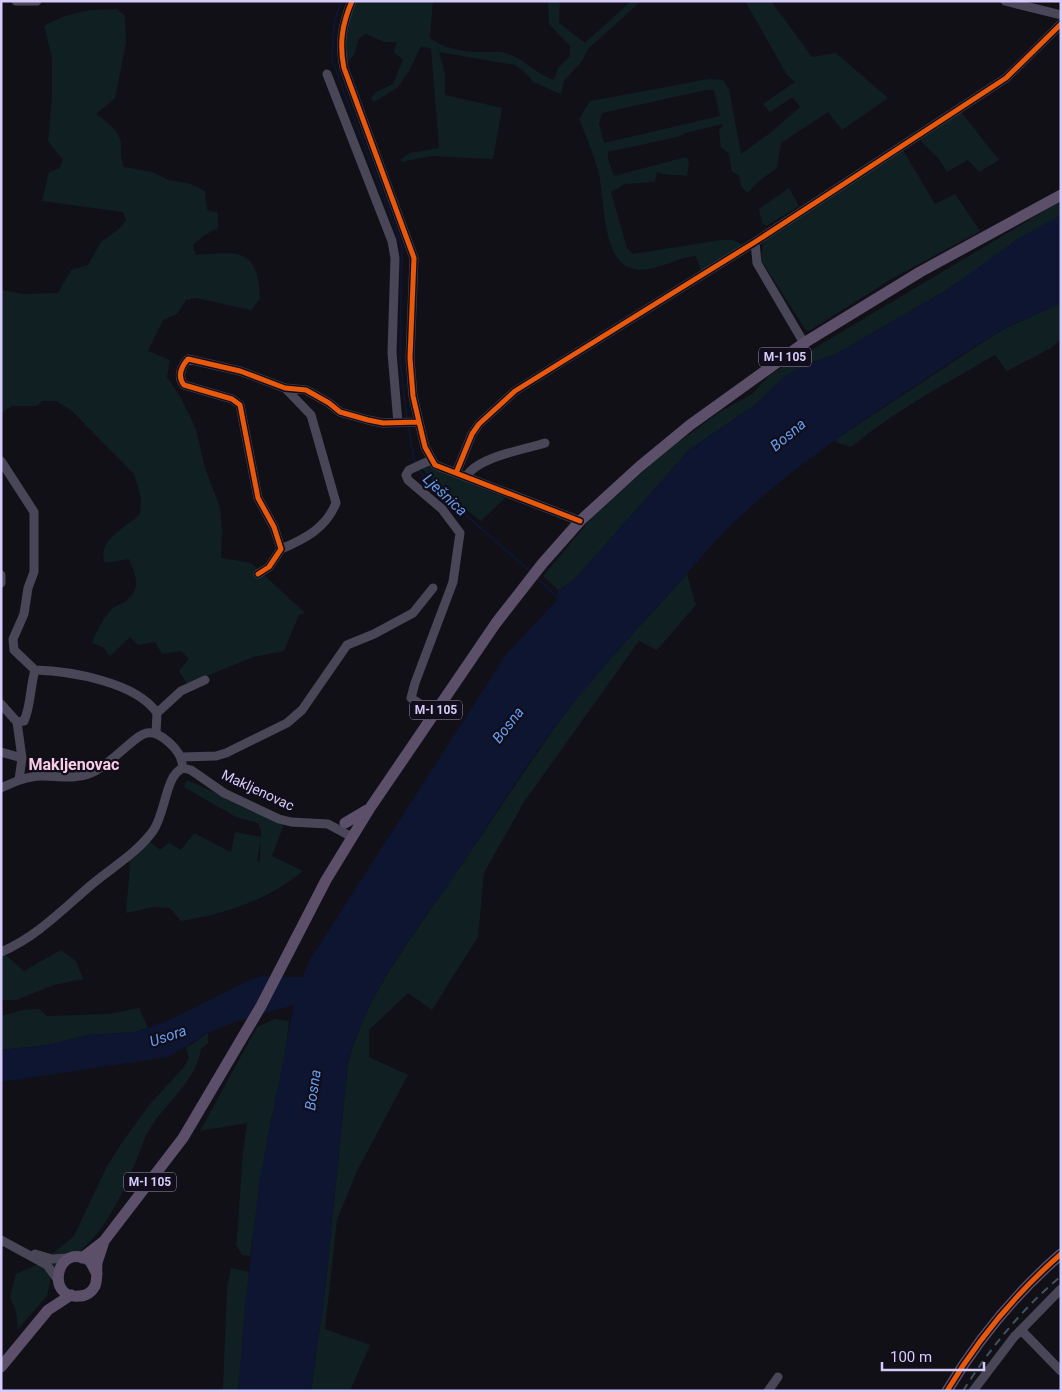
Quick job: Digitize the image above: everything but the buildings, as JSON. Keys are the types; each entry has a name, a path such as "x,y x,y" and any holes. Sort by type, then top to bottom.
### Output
{"main road":[{"name":"M-I 105","path":"104,1241 162,1168 193,1122 260,1006 326,880 370,808 496,623 542,564 580,522 633,473 690,425 804,343 920,272 1061,195"},
{"path":"345,823 370,808"},
{"path":"48,1310 58,1282 60,1267 104,1241"},
{"path":"1,1367 48,1310 71,1296 82,1296 92,1290 95,1285 97,1264 104,1241"},
{"path":"947,1391 966,1358 986,1332 1033,1278 1061,1254"},
{"path":"76,1258 93,1264 97,1274"},
{"path":"58,1282 71,1296"}],"street":[{"path":"16,1 37,1"},
{"path":"352,1 342,32 341,52 344,68 414,258 410,358 416,422 426,462"},
{"path":"1006,1 1061,15"},
{"path":"456,473 472,434 479,424 515,390 755,242 1006,78 1061,24"},
{"path":"327,74 392,241 396,258 393,383 400,423"},
{"path":"755,242 757,263 804,343"},
{"path":"281,549 274,527 258,498 240,405 232,399 184,385 180,380 181,372 182,366 188,359 256,376 285,388 306,390 329,402 340,412 354,416 382,423 416,422"},
{"path":"258,574 269,567 281,549 300,541 322,526 336,503 311,415 285,388"},
{"path":"466,477 470,470 484,461 545,443"},
{"path":"1,461 34,512 34,572 28,588 24,614 13,639 14,650 35,670 60,671 104,681 146,700 157,713 156,733"},
{"path":"434,713 411,698 453,582 460,533 442,509 408,480 406,475 409,470 426,462 580,522"},
{"path":"1,575 1,582"},
{"path":"182,758 221,754 286,723 302,710 347,645 374,634 412,613 433,588"},
{"path":"17,722 24,720 27,713 30,688 35,670"},
{"path":"157,713 181,691 205,680"},
{"path":"1,704 17,722 22,758 19,780"},
{"path":"1,788 19,780 40,776 76,778 91,773 107,765 138,737 147,732 156,733 182,758 183,768 174,773 165,805 153,831 119,866 91,885 54,919 14,946 1,952"},
{"path":"1,752 22,758"},
{"name":"Makljenovac","path":"183,768 190,770 224,793 279,819 291,822 328,824 353,835"},
{"path":"328,824 345,823 352,827 353,835"},
{"path":"1,1240 25,1251 47,1265 58,1282"},
{"path":"25,1251 52,1259 76,1258"},
{"path":"973,1391 1021,1330 1061,1289"},
{"path":"1021,1330 1061,1371"},
{"path":"768,1391 778,1377"}],"shaded area":[{"path":"357,1 433,1 430,38 447,47 460,50 506,53 554,80 558,68 570,56 570,46 549,24 548,1 560,1 559,23 585,43 631,1 641,1 588,49 582,61 564,81 561,94 533,82 527,74 515,65 439,52 445,73 445,95 502,108 493,159 431,156 401,162 401,159 410,153 439,148 431,49 421,46 409,71 398,87 374,102 371,98 376,92 393,84 403,60 394,52 397,42 384,42 366,34 359,38 354,54 346,65 346,32"},
{"path":"745,1 771,1 812,57 836,53 888,98 842,130 828,112 781,143 777,168 759,181 747,193 741,186 739,175 732,172 729,154 721,147 719,131 723,124 685,133 677,137 608,152 608,159 614,176 686,157 689,162 687,176 657,172 655,182 625,184 611,192 627,248 633,254 721,240 733,240 743,245 701,271 696,256 645,270 628,267 619,260 608,237 598,170 579,119 590,101 709,79 723,80 729,89 741,154 770,133 800,107 793,97 770,112 763,104 795,82 787,75","holes":["706,90 714,90 720,116 604,143 599,124 602,113"]},
{"path":"117,9 125,16 126,43 115,98 96,114 112,126 118,134 124,167 152,172 168,180 188,183 205,191 207,210 218,213 218,228 203,236 193,245 196,255 224,253 243,256 250,261 255,270 260,299 251,310 196,298 186,300 177,314 163,320 148,351 170,360 167,377 181,398 196,429 205,468 220,508 222,530 221,558 251,563 305,613 299,615 284,651 253,657 187,684 179,671 189,659 181,651 162,654 155,642 138,645 130,637 110,656 103,647 92,643 100,625 109,613 131,596 136,586 135,576 129,559 105,563 103,555 108,541 140,514 141,498 134,474 71,410 56,401 42,401 37,406 12,406 1,413 1,290 23,294 58,293 71,270 88,265 101,242 119,229 126,220 123,212 42,201 49,172 60,168 63,160 48,141 52,98 52,57 44,26 79,12"},
{"path":"961,112 999,160 979,172 968,160 947,172 938,158 920,140"},
{"path":"903,150 935,204 955,194 980,231 893,278 809,331 805,329 761,260 763,244 766,239"},
{"path":"789,188 799,206 766,226 762,223 759,209"},
{"path":"1061,201 1061,215 945,291 836,354 810,363 785,376 755,405 690,449 573,581 558,590 543,576 595,514 665,452 721,411 752,394 771,374"},
{"path":"1061,303 1061,339 1051,348 1007,371 995,355 903,409 851,447 838,443 835,440 1004,329"},
{"path":"428,466 505,498 481,521 440,489 422,468"},
{"path":"687,574 696,605 657,650 639,641 524,802 484,873 478,937 432,1010 408,993 369,1030 369,1057 408,1075 357,1171 337,1220 325,1329 370,1345 350,1391 311,1391 325,1290 348,1064 364,1019 398,957 567,711 611,658"},
{"path":"187,780 284,824 272,856 303,871 261,898 214,914 181,921 170,908 153,907 126,913 129,855 148,840 160,850 169,843 181,850 194,833 231,852 235,832 261,837 258,823 236,817 184,787","holes":["261,839 260,861 257,861"]},
{"path":"61,950 76,961 83,979 54,985 16,1000 1,1000 1,951 24,971"},
{"path":"139,1008 148,1028 135,1032 88,1035 47,1045 1,1050 1,1016 23,1010 39,1009 47,1016 108,1014"},
{"path":"275,1019 289,1021 285,1059 271,1120 250,1256 242,1255 236,1245 247,1123 200,1131 257,1027"},
{"path":"208,1033 208,1043 201,1049 198,1060 187,1081 148,1132 119,1199 103,1226 82,1249 52,1272 47,1296 18,1329 16,1311 10,1297 16,1274 41,1263 74,1236 107,1166 123,1141 150,1104 184,1067 189,1058 186,1048"},
{"path":"231,1268 249,1272 238,1391 223,1391 227,1288"}],"water":[{"path":"1061,215 1061,303 1002,330 960,356 820,451 754,504 713,544 622,646 569,709 534,755 397,957 374,998 355,1041 348,1064 325,1290 311,1391 238,1391 245,1306 259,1183 294,1005 232,1023 208,1033 168,1057 1,1082 1,1050 47,1045 88,1035 135,1032 167,1021 252,979 263,976 303,977 309,961 507,653 558,599 558,590 573,581 690,449 755,405 785,376 810,363 836,354 945,291 1019,238"}],"waterway":[{"name":"Lješnica","path":"341,1 334,24 332,60 402,246 400,361 407,419"},
{"name":"Lješnica","path":"408,426 415,463"},
{"name":"Lješnica","path":"418,470 453,504 531,572"},
{"name":"Lješnica","path":"536,577 560,600"}],"railway":[{"path":"963,1391 984,1360 1008,1330 1033,1302 1061,1276"}],"cycle path":[{"path":"352,1 342,34 344,68 414,258 410,358 413,396 419,422"},
{"path":"456,473 472,434 479,424 515,391 755,242 1006,78 1061,24"},
{"path":"258,574 269,567 281,549 274,527 258,498 240,405 232,399 184,385 180,375 183,365 188,359 240,371 285,388 306,390 329,403 340,412 368,420 383,423 419,422 425,447 435,465 580,521"},
{"path":"947,1391 971,1353 998,1318 1028,1285 1061,1254"}],"district":[{"name":"Makljenovac","path":"74,764"}],"water label":[{"name":"Bosna","path":"788,435"},
{"name":"Bosna","path":"508,725"},
{"name":"Usora","path":"168,1036"},
{"name":"Bosna","path":"313,1090"}]}
